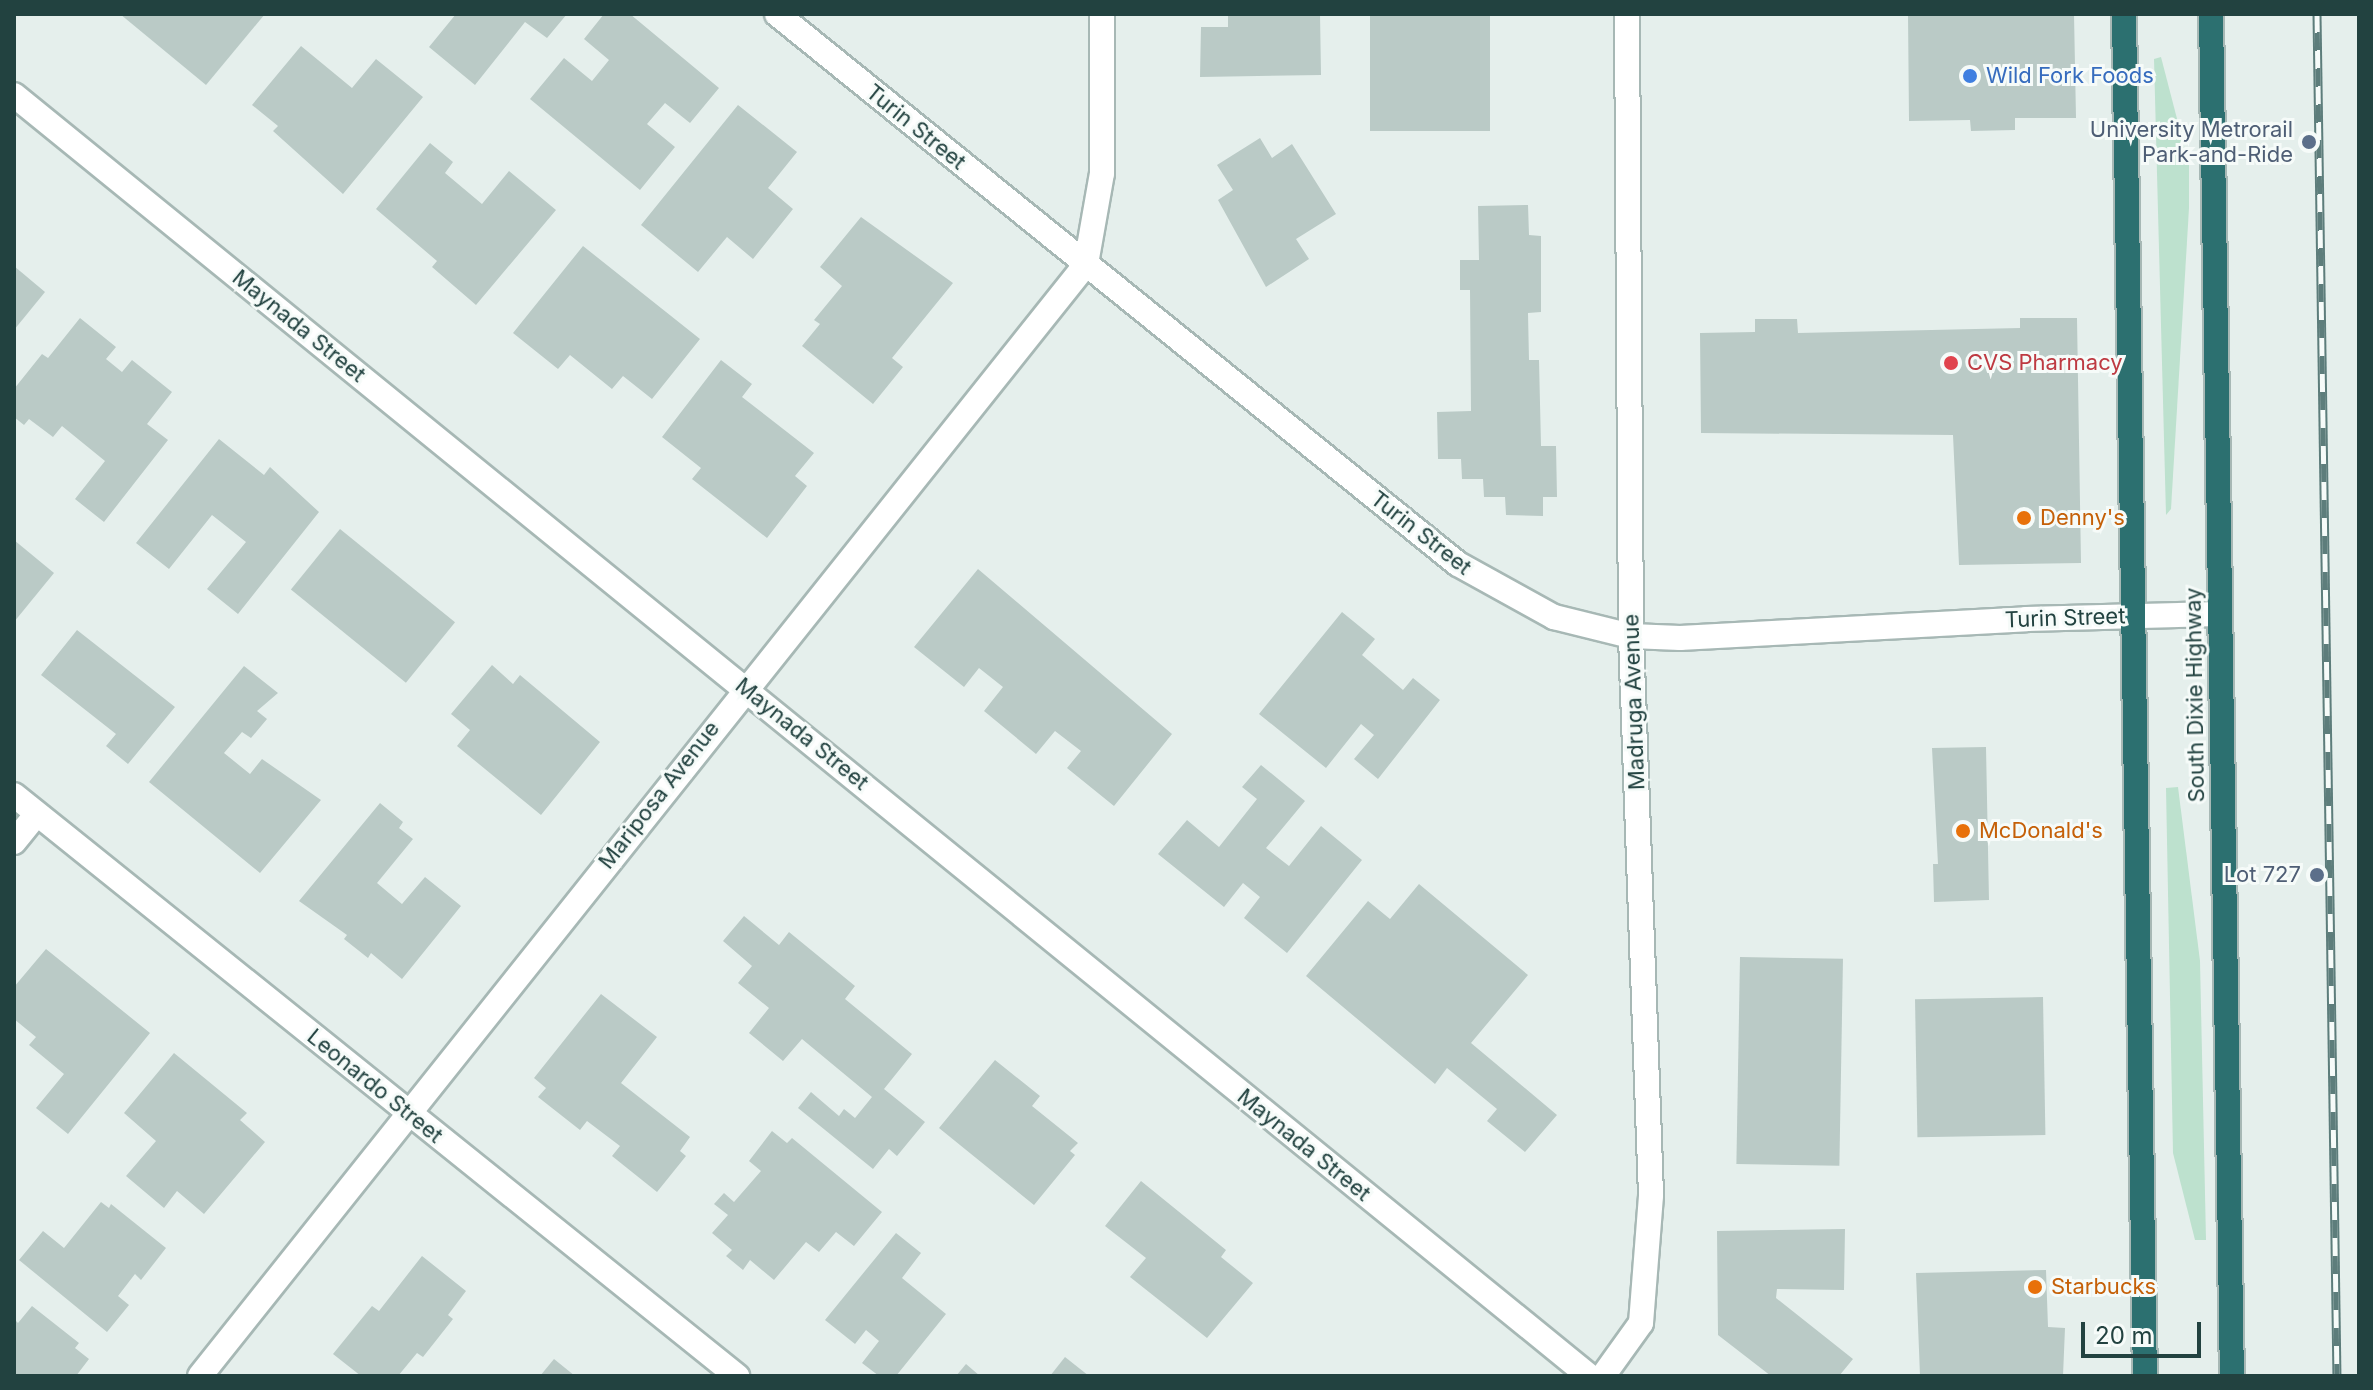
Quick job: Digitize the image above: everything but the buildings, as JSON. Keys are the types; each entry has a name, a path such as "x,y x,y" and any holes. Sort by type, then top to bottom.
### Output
{"highway":[{"path":"2124,14 2145,1376"},
{"name":"South Dixie Highway","path":"2211,14 2232,1376"}],"street":[{"name":"Turin Street","path":"777,14 1458,564 1554,617 1631,636 1680,638 2132,615 2220,614"},
{"name":"Mariposa Avenue","path":"200,1376 745,687 1086,264 1102,173 1102,14"},
{"name":"Madruga Avenue","path":"1603,1376 1641,1323 1651,1195 1631,636 1627,14"},
{"name":"Maynada Street","path":"14,95 1589,1376"},
{"name":"Leonardo Street","path":"14,795 737,1376"},
{"path":"14,842 37,814"}],"green space":[{"path":"2161,57 2189,165 2171,509 2166,515 2154,59"},
{"path":"2178,787 2200,961 2206,1240 2195,1240 2173,1153 2166,788"}],"railway":[{"path":"2317,14 2337,1376"}],"place":[{"name":"Wild Fork Foods","path":"1970,76"},
{"name":"University Metrorail Park-and-Ride","path":"2309,142"},
{"name":"CVS Pharmacy","path":"1951,363"},
{"name":"Denny's","path":"2024,518"},
{"name":"McDonald's","path":"1963,831"},
{"name":"Lot 727","path":"2317,875"},
{"name":"Starbucks","path":"2035,1287"}]}
